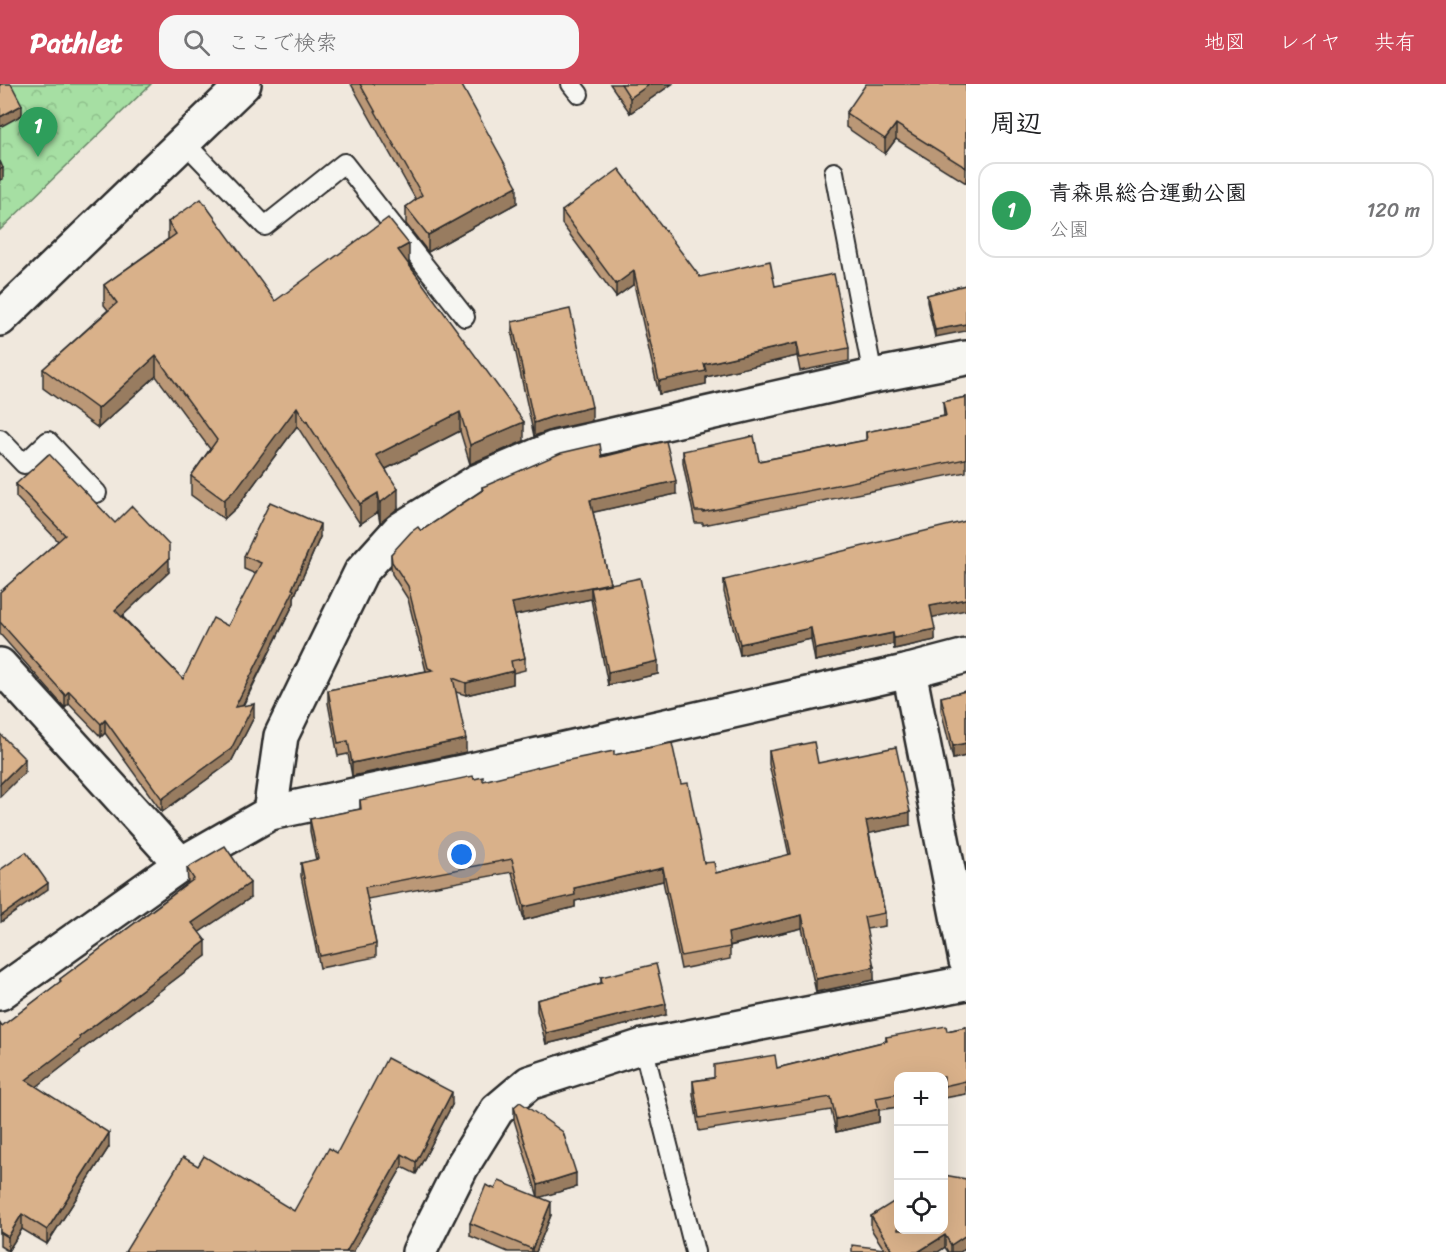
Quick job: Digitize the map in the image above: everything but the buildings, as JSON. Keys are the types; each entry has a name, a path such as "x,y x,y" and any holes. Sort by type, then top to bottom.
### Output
{"street":[{"path":"0,319 244,84"},
{"path":"270,813 281,736 362,572 399,530 476,482 555,448 873,376 966,358"},
{"path":"0,993 181,864 270,813 467,771 909,671 966,656"},
{"path":"0,665 181,864"},
{"path":"909,671 966,961"},
{"path":"419,1252 461,1168 497,1110 530,1083 643,1046 966,984"}],"lane":[{"path":"184,142 265,226 344,163 465,317"},
{"path":"834,172 873,376"},
{"path":"0,440 24,464 48,441 97,493"},
{"path":"643,1046 694,1252"}],"green space":[{"path":"0,84 151,84 0,230"}],"place":[{"name":"青森県総合運動公園","path":"38,157"}]}
